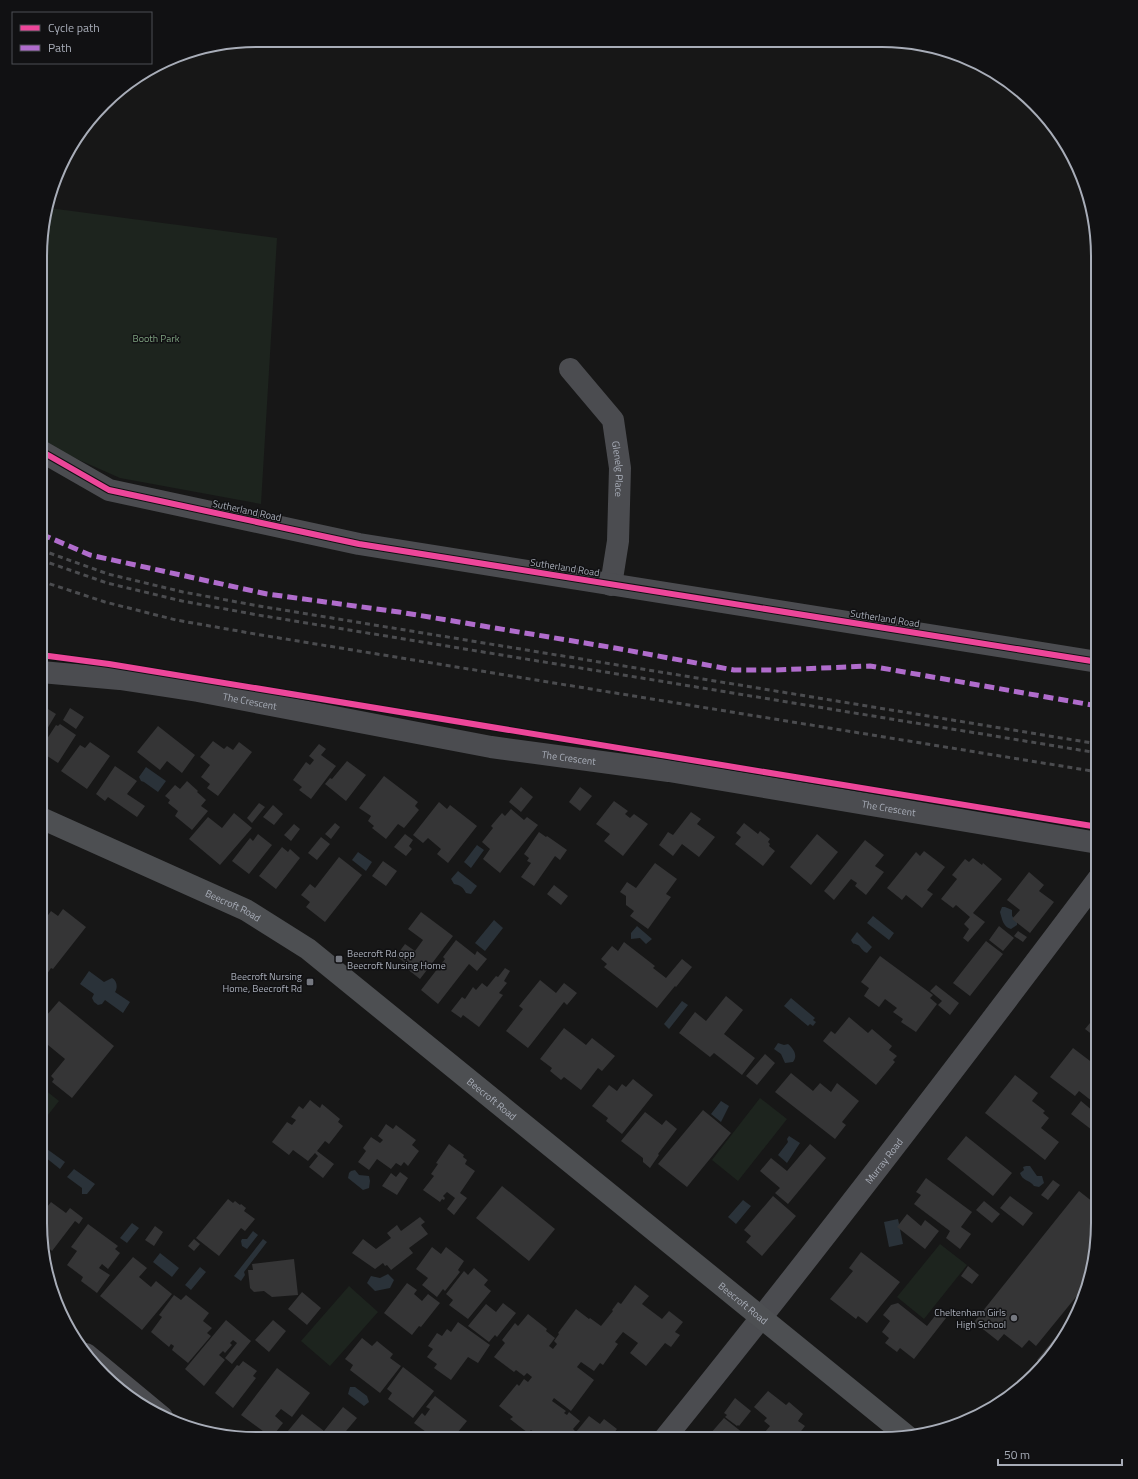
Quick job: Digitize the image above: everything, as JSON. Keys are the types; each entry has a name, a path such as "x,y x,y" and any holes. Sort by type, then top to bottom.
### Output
{"main road":[{"name":"Beecroft Road","path":"47,821 246,910 308,949 761,1319 901,1431"}],"street":[{"name":"Glenelg Place","path":"570,369 613,420 620,468 618,541 611,585"},
{"name":"Sutherland Road","path":"47,454 109,490 359,544 1091,661"},
{"name":"The Crescent","path":"47,673 120,679 198,691 491,746 669,771 1091,842"},
{"name":"Murray Road","path":"670,1432 761,1319 931,1101 1091,888"}],"green space":[{"name":"Booth Park","path":"53,208 277,238 261,504 120,478 47,446 47,242"},
{"path":"47,1092 59,1101 47,1116"},
{"path":"760,1098 787,1119 738,1181 712,1160"},
{"path":"940,1244 967,1265 924,1319 897,1297"},
{"path":"349,1286 378,1312 330,1366 301,1341"}],"shaded area":[{"path":"146,767 166,781 158,792 141,781 139,777"},
{"path":"477,845 484,850 471,868 464,862"},
{"path":"358,852 372,862 366,871 352,860"},
{"path":"458,871 477,886 471,894 466,893 464,889 454,884 451,879"},
{"path":"1002,907 1012,910 1012,916 1017,921 1017,925 1011,929 1008,928 1003,922 1000,912"},
{"path":"873,916 894,933 889,940 867,923"},
{"path":"494,920 503,928 485,951 475,943"},
{"path":"637,926 652,939 646,944 640,938 631,939 631,933"},
{"path":"857,932 872,947 867,953 851,940"},
{"path":"89,971 104,982 112,978 116,982 117,986 115,992 130,1002 123,1013 105,1000 102,1004 98,1005 94,1002 92,998 94,994 80,984"},
{"path":"791,998 815,1018 813,1020 816,1022 813,1026 810,1024 808,1026 784,1006"},
{"path":"682,1001 688,1005 669,1029 664,1024"},
{"path":"778,1043 784,1045 788,1044 792,1048 795,1053 793,1062 785,1063 781,1054 774,1049"},
{"path":"721,1101 729,1106 721,1122 711,1114"},
{"path":"789,1136 800,1143 787,1163 778,1155 788,1142 787,1139"},
{"path":"47,1149 65,1162 60,1169 47,1159"},
{"path":"1030,1166 1037,1176 1042,1176 1044,1183 1039,1187 1034,1186 1022,1178 1020,1173 1024,1170 1023,1167"},
{"path":"74,1169 95,1184 87,1194 82,1194 82,1188 67,1177"},
{"path":"355,1170 359,1175 369,1176 369,1188 363,1190 348,1178 349,1173"},
{"path":"743,1200 751,1206 736,1224 728,1217"},
{"path":"898,1219 903,1244 889,1247 884,1222"},
{"path":"132,1223 139,1228 127,1243 120,1238"},
{"path":"253,1231 258,1235 247,1249 242,1246 241,1241 242,1239 247,1239"},
{"path":"263,1239 267,1242 244,1272 245,1275 241,1281 234,1276"},
{"path":"160,1253 179,1268 172,1277 153,1262"},
{"path":"200,1267 206,1272 191,1290 185,1285"},
{"path":"388,1274 394,1280 390,1288 375,1291 367,1283 371,1276 380,1278"},
{"path":"350,1387 355,1387 367,1396 369,1402 364,1406 348,1394"}],"building":[{"path":"70,708 84,717 76,729 63,720"},
{"path":"48,709 56,714 47,729"},
{"path":"60,724 76,735 58,763 47,756 47,739 56,725 58,726"},
{"path":"158,726 195,755 182,773 167,761 160,770 137,752"},
{"path":"213,741 224,749 227,746 233,750 239,742 252,752 218,796 207,788 210,784 201,777 210,765 200,757"},
{"path":"90,742 110,756 87,789 61,771 80,745 85,748"},
{"path":"319,744 326,749 321,755 336,766 311,799 299,790 302,787 293,780 306,762 310,765 314,760 309,756"},
{"path":"347,761 366,775 346,801 325,784 330,778 332,779"},
{"path":"115,766 137,781 127,794 145,806 137,817 108,797 105,801 96,794"},
{"path":"384,776 418,802 415,806 419,810 404,828 398,824 386,839 372,828 374,826 368,821 371,816 359,808"},
{"path":"187,781 206,800 201,806 208,811 192,830 175,816 178,811 168,803 170,800 165,796 175,785 180,789"},
{"path":"521,787 533,797 521,812 509,802"},
{"path":"580,787 592,796 580,811 569,802"},
{"path":"614,801 628,811 625,814 630,818 634,814 648,824 623,856 604,841 610,834 596,824"},
{"path":"439,802 447,809 450,805 477,826 448,863 437,854 441,849 428,838 423,843 413,835"},
{"path":"259,803 265,807 252,823 247,818"},
{"path":"273,805 283,814 274,825 263,817"},
{"path":"511,809 524,820 527,817 538,825 500,873 483,859 490,849 482,842 493,828 491,826 502,813 505,816"},
{"path":"691,812 701,819 697,824 715,837 699,857 682,844 673,856 659,845 668,832 673,835"},
{"path":"234,813 252,828 220,865 189,839 208,817 222,828"},
{"path":"335,823 340,827 331,839 325,834"},
{"path":"744,823 758,834 760,831 770,839 768,842 770,844 769,846 775,851 763,866 735,844 741,837 736,833"},
{"path":"294,824 300,829 291,841 284,835"},
{"path":"539,832 567,850 560,860 555,856 534,886 521,877 531,863 527,861 529,858 524,854"},
{"path":"258,834 272,845 249,874 232,861 250,838 253,841"},
{"path":"405,834 413,840 409,846 412,849 406,856 394,847"},
{"path":"817,834 838,852 811,885 790,867"},
{"path":"321,837 330,844 317,860 308,853"},
{"path":"865,840 884,855 875,866 884,872 866,895 855,886 857,883 851,879 834,900 824,891"},
{"path":"282,847 288,852 290,849 300,858 276,889 259,876"},
{"path":"924,851 945,867 927,890 933,894 922,908 906,895 902,900 887,888 916,852 920,856"},
{"path":"339,857 362,875 325,922 306,907 310,902 301,895 310,884 315,888"},
{"path":"973,858 982,865 983,863 1002,879 973,913 985,922 968,942 963,938 969,929 964,924 970,917 956,905 953,908 941,899 957,879 952,875 965,859 969,862"},
{"path":"383,861 397,871 386,886 372,876"},
{"path":"655,863 677,879 666,894 671,897 648,929 630,916 634,911 626,905 626,896 620,892 627,882 636,888"},
{"path":"1029,872 1044,885 1039,891 1054,902 1030,933 1012,919 1020,910 1007,900"},
{"path":"554,885 568,896 561,905 547,894"},
{"path":"63,909 86,927 53,969 51,968 47,974 47,917 51,911 58,916"},
{"path":"421,912 453,936 420,979 402,965 404,962 396,956 405,944 415,951 423,940 408,929"},
{"path":"999,926 1014,938 1003,951 989,940"},
{"path":"1018,931 1027,937 1023,942 1014,936"},
{"path":"456,940 475,955 477,951 487,959 477,971 469,964 438,1004 421,990 445,959 443,957"},
{"path":"986,941 1003,954 970,996 953,983"},
{"path":"624,942 655,966 653,968 666,978 682,959 692,967 657,1008 604,967 607,964 601,959 612,946 618,951"},
{"path":"880,956 933,995 930,998 937,1004 916,1032 901,1022 903,1019 893,1012 897,1008 885,999 879,1007 864,996 869,988 861,982"},
{"path":"505,968 510,971 504,981 507,983 499,993 503,995 479,1027 463,1015 461,1018 451,1011 462,997 465,999 473,987 476,990 482,983 487,987"},
{"path":"540,980 556,993 564,983 577,993 567,1005 564,1002 528,1048 506,1031 523,1009 519,1006"},
{"path":"936,985 959,1003 950,1015 938,1005 942,1001 930,991"},
{"path":"726,996 743,1010 724,1034 755,1058 742,1075 714,1053 710,1057 679,1033 695,1012 706,1021"},
{"path":"59,1001 114,1046 72,1098 52,1082 54,1079 51,1076 65,1059 48,1045 47,1046 47,1015"},
{"path":"849,1017 868,1033 872,1029 892,1046 889,1050 897,1056 893,1060 895,1062 876,1085 823,1041 831,1031 835,1034"},
{"path":"1091,1022 1091,1034 1085,1029"},
{"path":"564,1028 586,1045 592,1038 615,1056 602,1071 598,1068 581,1090 564,1077 561,1080 550,1071 552,1068 540,1059"},
{"path":"1073,1048 1091,1062 1091,1100 1079,1091 1075,1096 1050,1077"},
{"path":"765,1054 775,1063 757,1085 746,1076"},
{"path":"791,1073 813,1091 820,1083 831,1092 837,1083 859,1101 842,1122 846,1125 835,1139 775,1092"},
{"path":"1015,1075 1038,1093 1032,1101 1045,1111 1043,1113 1049,1118 1041,1128 1059,1142 1045,1160 985,1113"},
{"path":"633,1079 653,1095 622,1134 606,1121 608,1118 592,1106 609,1085 617,1091 622,1084 626,1087"},
{"path":"310,1100 320,1108 322,1104 340,1119 338,1122 343,1126 329,1144 325,1141 317,1151 334,1164 323,1178 309,1167 318,1156 315,1153 308,1161 293,1150 289,1155 272,1142 287,1122 292,1125 296,1120 291,1117 299,1106 303,1109"},
{"path":"1081,1101 1091,1109 1091,1129 1071,1114"},
{"path":"703,1110 731,1133 687,1187 658,1164"},
{"path":"645,1112 662,1125 666,1120 677,1129 658,1154 659,1155 650,1168 643,1162 643,1158 621,1141"},
{"path":"386,1124 393,1129 396,1125 416,1140 412,1145 419,1151 408,1166 404,1162 401,1166 396,1163 391,1169 377,1159 369,1170 358,1162 366,1151 363,1148 371,1137 380,1143 383,1140 378,1136"},
{"path":"966,1136 1012,1173 993,1196 947,1159"},
{"path":"449,1144 464,1155 463,1157 467,1160 465,1164 475,1171 460,1193 467,1198 454,1215 447,1209 455,1198 447,1192 443,1196 445,1198 444,1200 442,1199 440,1202 423,1190 434,1176 431,1174 438,1164 436,1163"},
{"path":"810,1144 826,1158 788,1204 775,1193 780,1188 760,1171 771,1158 787,1171"},
{"path":"400,1172 408,1178 397,1195 382,1186 391,1173 396,1177"},
{"path":"926,1178 972,1212 961,1227 971,1234 960,1249 946,1238 950,1231 914,1204 921,1195 916,1192"},
{"path":"1053,1180 1060,1185 1048,1200 1041,1195"},
{"path":"502,1186 555,1229 529,1261 476,1218"},
{"path":"1079,1191 1091,1200 1091,1237 1087,1264 1080,1290 1079,1294 1036,1346 1029,1340 1022,1348 1004,1334 998,1341 974,1322"},
{"path":"773,1196 796,1216 762,1256 746,1242 751,1236 744,1230"},
{"path":"1010,1196 1033,1213 1023,1226 1000,1208"},
{"path":"228,1199 233,1203 235,1201 240,1205 241,1204 246,1208 244,1211 255,1219 245,1231 241,1228 219,1256 196,1238"},
{"path":"984,1201 1000,1214 992,1223 976,1210"},
{"path":"51,1202 66,1213 70,1208 83,1218 79,1224 75,1221 52,1251 49,1248 47,1237 47,1207"},
{"path":"907,1214 921,1226 925,1220 939,1231 925,1249 897,1227"},
{"path":"420,1217 425,1222 421,1225 428,1234 409,1248 413,1253 391,1270 383,1263 375,1269 352,1253 363,1239 376,1249 391,1238 387,1233 397,1225 401,1231"},
{"path":"88,1224 118,1246 115,1249 120,1253 108,1269 102,1264 99,1268 110,1275 97,1293 81,1281 83,1277 67,1265 77,1251 71,1247"},
{"path":"155,1226 163,1232 154,1246 145,1240"},
{"path":"194,1239 200,1244 194,1251 188,1246"},
{"path":"432,1247 441,1254 446,1247 464,1261 458,1270 460,1272 445,1291 443,1289 437,1297 422,1285 428,1278 416,1269"},
{"path":"861,1252 900,1282 867,1323 858,1316 856,1319 830,1299 853,1271 849,1268"},
{"path":"133,1257 147,1268 139,1277 151,1287 156,1281 172,1294 142,1330 100,1296"},
{"path":"294,1259 298,1295 272,1297 264,1291 254,1292 250,1288 248,1270 253,1270 252,1264"},
{"path":"968,1266 979,1275 972,1284 961,1276"},
{"path":"474,1268 488,1280 484,1285 491,1291 468,1319 449,1305 453,1300 446,1294 464,1271 468,1275"},
{"path":"407,1283 417,1290 414,1294 422,1301 428,1294 440,1303 421,1327 419,1326 412,1335 384,1313"},
{"path":"635,1285 649,1296 642,1304 662,1319 669,1311 683,1322 675,1332 680,1335 671,1347 665,1343 646,1366 630,1353 638,1343 623,1332 615,1342 618,1344 603,1365 600,1363 594,1371 581,1362 577,1367 594,1380 571,1411 554,1398 552,1401 566,1411 564,1413 567,1415 569,1412 580,1421 573,1429 576,1432 534,1432 531,1430 527,1432 510,1419 513,1417 499,1406 517,1384 519,1386 524,1379 528,1382 532,1377 527,1373 524,1376 516,1370 514,1372 494,1357 505,1343 502,1340 515,1323 518,1326 528,1314 547,1329 546,1331 555,1338 549,1346 553,1349 557,1344 554,1341 559,1334 558,1333 576,1309 601,1326 618,1302 621,1304"},
{"path":"302,1292 321,1308 307,1325 288,1309"},
{"path":"174,1295 181,1300 186,1295 209,1313 203,1321 212,1328 207,1333 211,1336 188,1363 172,1350 174,1346 171,1344 169,1347 151,1332 162,1317 159,1315"},
{"path":"503,1303 516,1313 497,1337 495,1335 489,1342 468,1326 486,1304 496,1312"},
{"path":"898,1303 927,1326 938,1312 946,1318 914,1359 900,1348 897,1352 885,1343 889,1338 882,1332 890,1321 883,1315 891,1305"},
{"path":"226,1320 251,1341 232,1364 225,1358 237,1343 233,1340 230,1343 232,1345 225,1353 223,1351 219,1355 225,1360 204,1386 185,1369"},
{"path":"273,1320 286,1331 269,1352 255,1340"},
{"path":"458,1322 490,1345 478,1363 468,1357 451,1380 434,1368 437,1364 427,1357 433,1349 428,1346 437,1333 442,1336 447,1329 451,1332"},
{"path":"1059,1333 1048,1350 1039,1361 1037,1360"},
{"path":"362,1338 372,1346 377,1341 393,1354 390,1358 401,1366 380,1393 350,1370 353,1365 345,1359"},
{"path":"243,1361 257,1371 253,1376 256,1378 233,1408 215,1393 237,1365 239,1366"},
{"path":"403,1367 434,1391 413,1418 388,1399 392,1393 387,1389"},
{"path":"277,1368 310,1393 292,1417 281,1409 275,1416 283,1423 276,1432 264,1432 241,1415"},
{"path":"768,1391 786,1405 789,1402 803,1414 798,1421 805,1426 800,1432 765,1432 770,1426 764,1421 767,1418 754,1407"},
{"path":"435,1396 467,1421 458,1432 426,1432 414,1423 422,1413 425,1416 430,1409 426,1407"},
{"path":"735,1398 751,1411 739,1426 725,1417 727,1415 724,1413"},
{"path":"343,1407 357,1418 345,1432 287,1432 302,1414 324,1431"},
{"path":"589,1416 600,1424 604,1419 617,1429 615,1432 576,1432"},
{"path":"724,1418 742,1432 712,1432"}],"railway":[{"path":"47,552 108,574 183,592 259,606 1091,743"},
{"path":"47,562 107,583 182,601 258,615 1091,752"},
{"path":"47,583 105,602 176,620 1091,771"}],"marked path":[{"path":"47,537 90,555 267,594 399,612 615,648 734,670 775,670 870,666 1091,705"}],"cycle path":[{"path":"47,454 109,490 359,544 1091,661"},
{"path":"47,656 109,664 1091,826"}],"place":[{"name":"Beecroft Rd opp Beecroft Nursing Home","path":"339,959"},
{"name":"Beecroft Nursing Home, Beecroft Rd","path":"310,982"},
{"name":"Cheltenham Girls High School","path":"1014,1318"}]}
